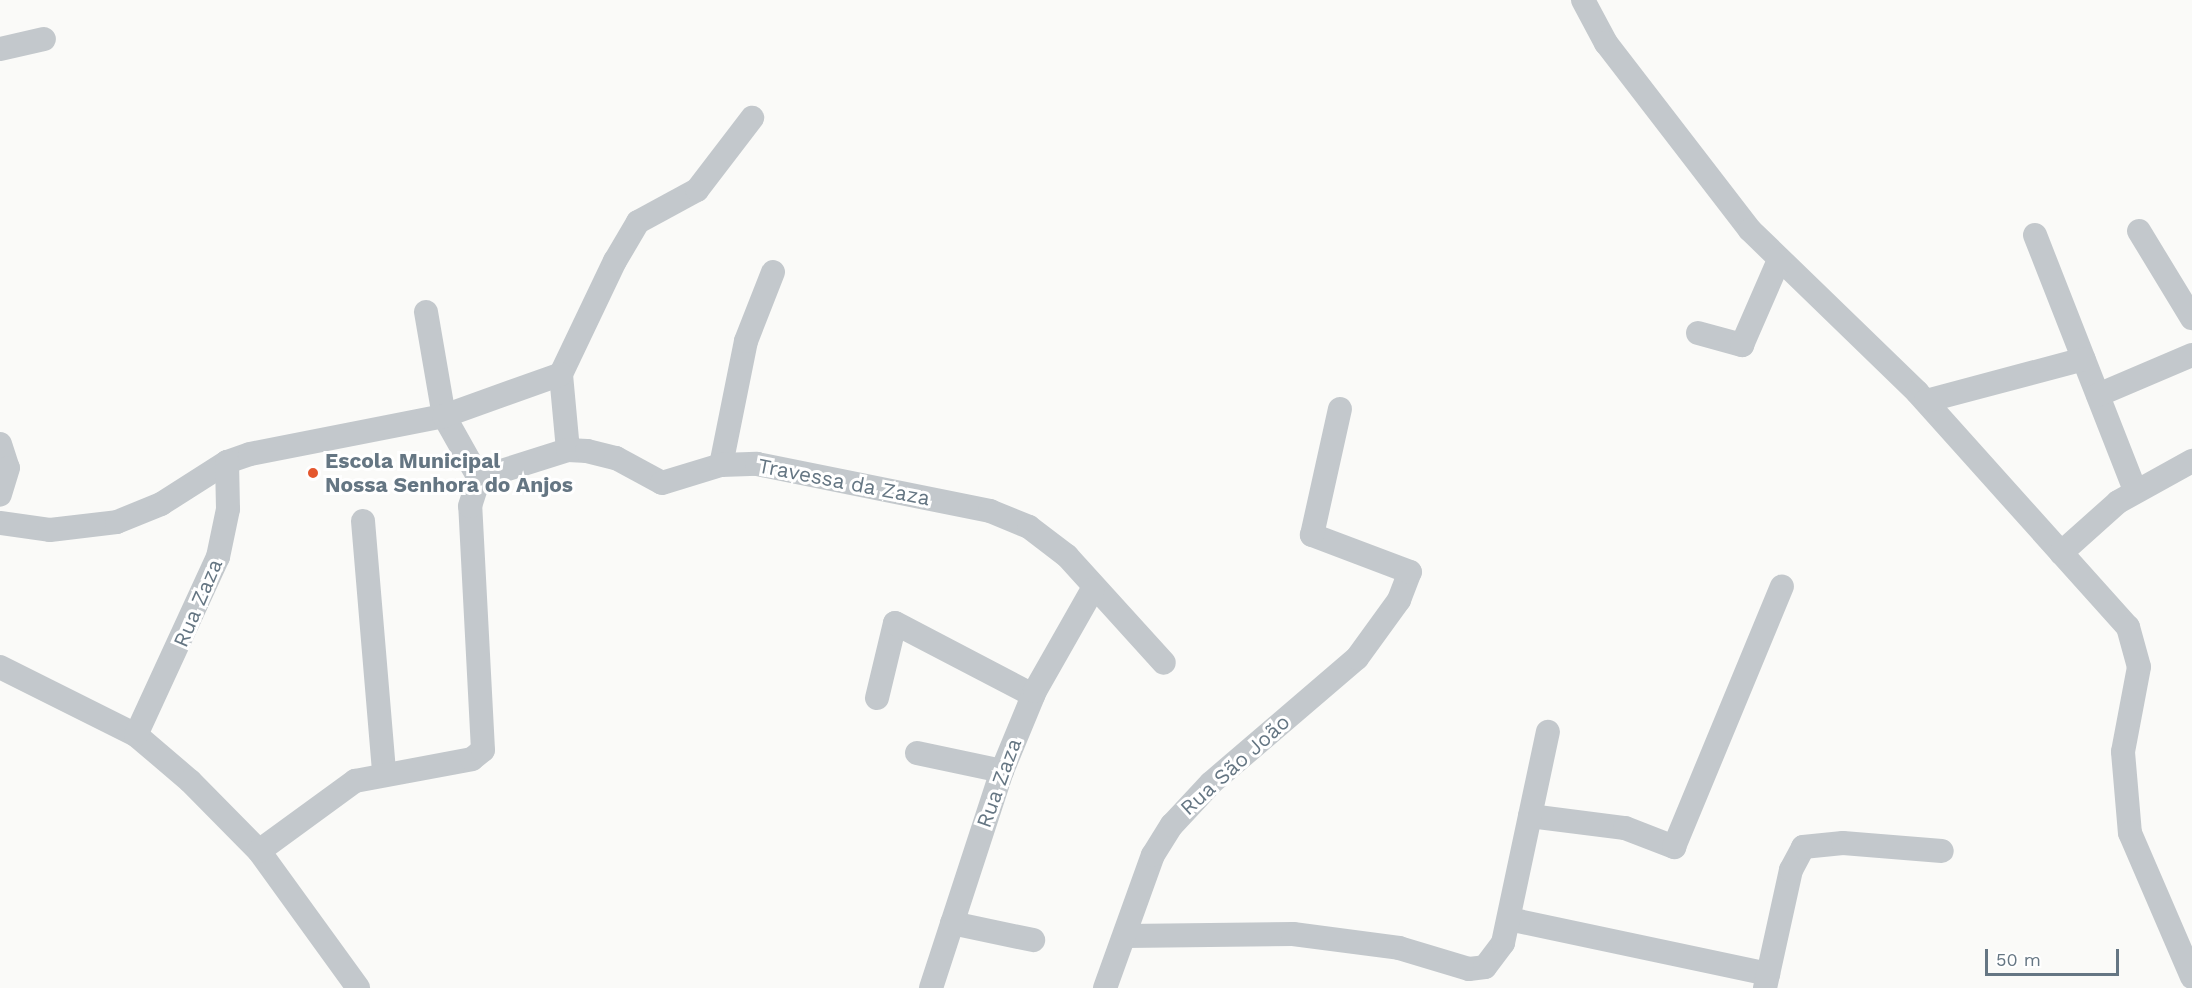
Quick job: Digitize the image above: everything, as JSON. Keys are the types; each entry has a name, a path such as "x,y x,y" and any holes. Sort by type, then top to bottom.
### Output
{"street":[{"path":"1583,0 1613,52 1749,230 1926,401 2128,627 2139,654 2123,752 2130,833 2192,977"},
{"path":"0,49 44,39"},
{"path":"568,450 561,374 638,222 697,190 752,118"},
{"path":"2139,231 2192,318"},
{"path":"2035,235 2136,490"},
{"path":"1698,333 1742,345 1779,260"},
{"path":"721,465 746,341 773,272"},
{"path":"259,851 337,790 384,772 459,762 483,750 470,506 479,478 444,416 426,312"},
{"path":"2098,395 2192,355"},
{"path":"1926,401 2084,359"},
{"path":"0,523 50,530 107,525 161,504 227,462 293,443 444,416 561,374"},
{"name":"Rua São João","path":"1105,988 1126,936 1153,855 1185,807 1357,658 1400,600 1410,572 1312,535 1341,409"},
{"path":"0,444 8,468 0,495"},
{"name":"Travessa da Zaza","path":"479,478 568,450 608,455 662,483 721,465 789,469 990,511 1051,543 1164,663"},
{"path":"2061,553 2136,490 2192,461"},
{"name":"Rua Zaza","path":"136,735 218,556 228,509 227,462"},
{"path":"363,521 384,772"},
{"path":"1530,816 1625,828 1674,847 1782,586"},
{"name":"Rua Zaza","path":"932,988 1002,771 1033,695 1093,588"},
{"path":"877,698 895,623 1033,695"},
{"path":"0,667 136,735 259,851 358,988"},
{"path":"1126,936 1293,934 1399,948 1467,979 1495,960 1509,920 1548,732"},
{"path":"917,753 1002,771"},
{"path":"1509,920 1767,981 1791,870 1803,848 1843,843 1942,851"},
{"path":"952,923 1033,940"}],"place":[{"name":"Escola Municipal Nossa Senhora do Anjos","path":"313,473"}]}
